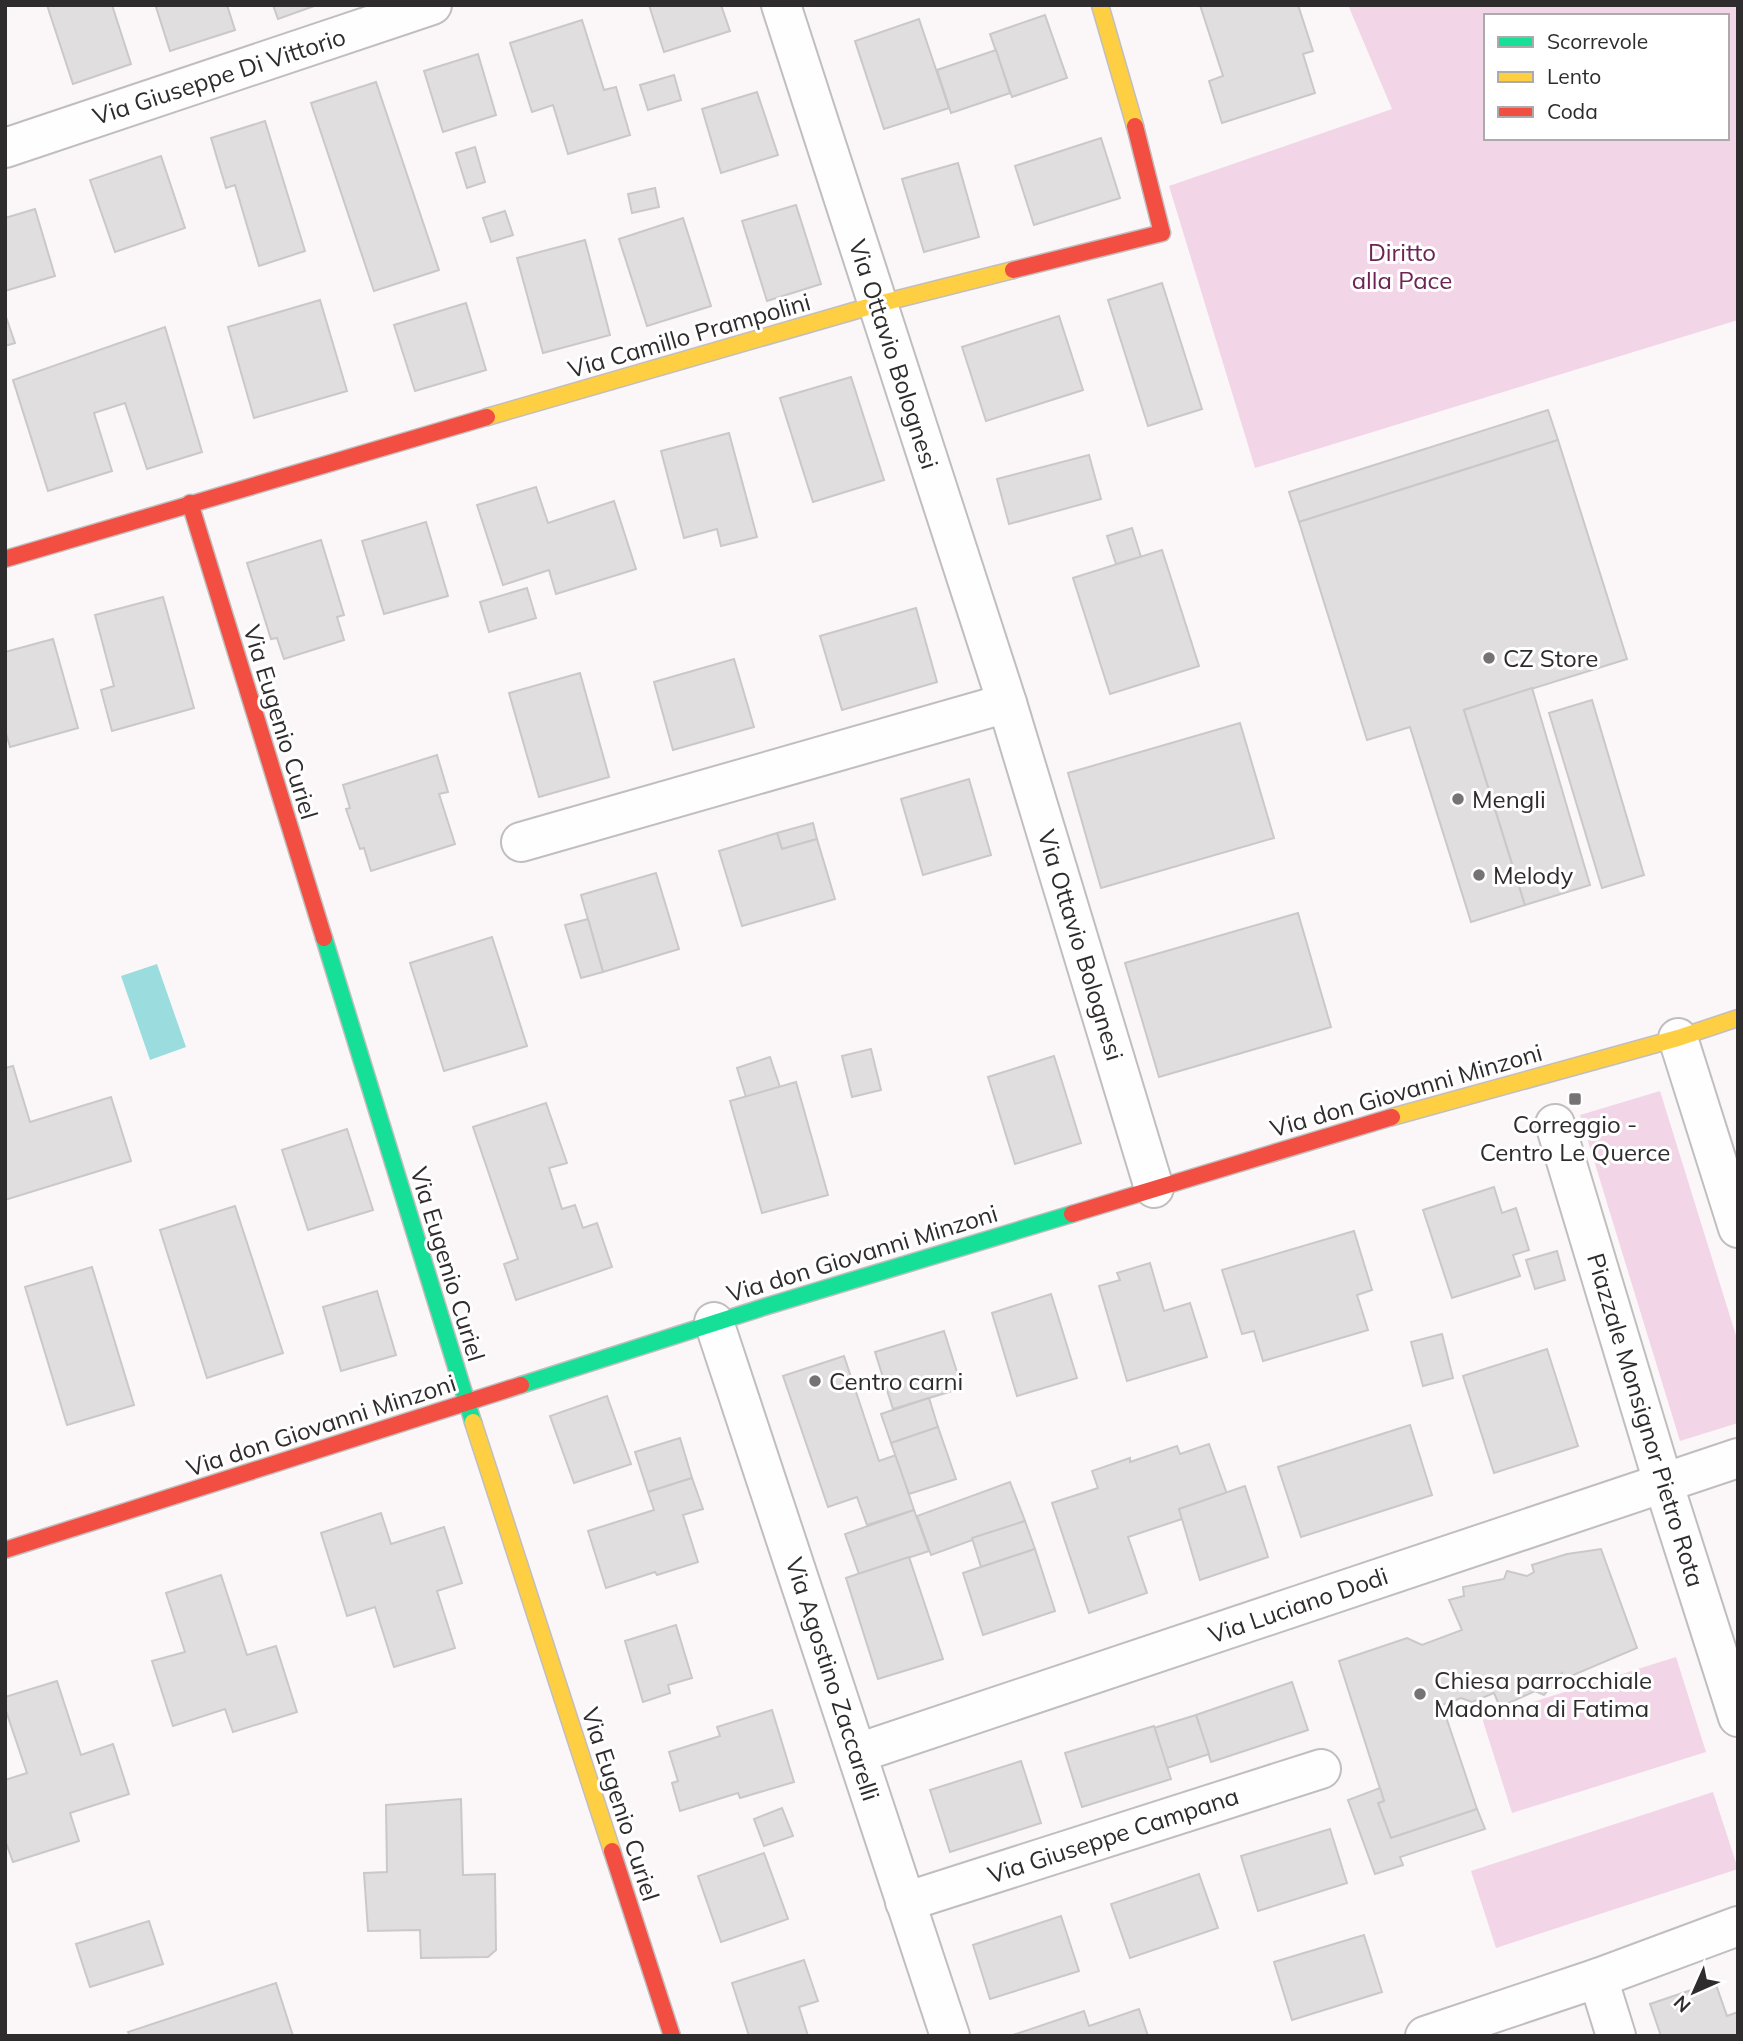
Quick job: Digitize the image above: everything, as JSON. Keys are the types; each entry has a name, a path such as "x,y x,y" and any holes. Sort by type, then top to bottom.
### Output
{"street":[{"name":"Via Giuseppe Di Vittorio","path":"5,148 432,5"},
{"name":"Via Ottavio Bolognesi","path":"781,5 1007,703 1154,1188"},
{"name":"Via Camillo Prampolini","path":"5,559 878,304 1162,233 1139,140 1100,5"},
{"name":"Via Eugenio Curiel","path":"190,503 467,1402 672,2036"},
{"path":"521,842 1007,703"},
{"name":"Via don Giovanni Minzoni","path":"5,1550 714,1322 1428,1105 1678,1038 1738,1018"},
{"path":"1678,1038 1738,1228"},
{"name":"Piazzale Monsignor Pietro Rota","path":"1555,1124 1663,1482 1738,1717"},
{"name":"Via Agostino Zaccarelli","path":"714,1322 950,2036"},
{"name":"Via Luciano Dodi","path":"858,1754 1738,1458"},
{"name":"Via Giuseppe Campana","path":"905,1902 1321,1769"},
{"path":"1426,2036 1598,1978 1738,1926"},
{"path":"1598,1978 1616,2036"}],"green space":[{"name":"Diritto alla Pace","path":"1348,5 1738,5 1738,320 1255,468 1169,186 1392,109"},
{"path":"1660,1091 1738,1342 1738,1423 1680,1441 1580,1115"},
{"path":"1676,1657 1706,1752 1512,1813 1482,1718"},
{"path":"1713,1792 1738,1869 1496,1948 1471,1871"}],"water":[{"path":"157,964 186,1047 150,1060 121,976"}],"building":[{"path":"47,5 112,5 131,64 73,84"},
{"path":"227,5 235,30 170,51 156,7"},
{"path":"273,5 317,5 278,19"},
{"path":"649,5 721,5 730,31 664,52"},
{"path":"1200,5 1298,5 1313,51 1303,54 1315,93 1222,123 1209,81 1223,76"},
{"path":"1045,15 1067,78 1012,97 990,34"},
{"path":"919,19 949,108 884,129 855,41"},
{"path":"582,20 604,90 616,87 630,135 568,154 553,105 532,112 510,43"},
{"path":"996,50 1010,93 951,113 937,70"},
{"path":"478,54 496,115 443,132 424,71"},
{"path":"674,75 681,100 648,110 640,85"},
{"path":"376,82 439,270 374,291 311,103"},
{"path":"757,92 778,155 721,173 702,109"},
{"path":"265,121 305,251 259,266 235,185 226,188 211,138"},
{"path":"1101,138 1120,198 1034,225 1015,166"},
{"path":"475,147 485,182 467,188 456,153"},
{"path":"161,156 185,228 115,252 90,180"},
{"path":"958,163 979,237 924,252 902,179"},
{"path":"655,188 659,207 632,213 628,194"},
{"path":"796,205 821,284 767,301 742,221"},
{"path":"35,209 55,276 5,291 5,218"},
{"path":"505,211 513,235 491,242 483,218"},
{"path":"683,218 711,306 647,326 619,239"},
{"path":"585,240 610,335 543,353 517,258"},
{"path":"1162,283 1202,409 1148,426 1108,300"},
{"path":"320,300 347,391 254,418 228,327"},
{"path":"466,303 486,370 415,391 394,325"},
{"path":"5,314 15,343 5,346"},
{"path":"1059,316 1083,390 986,421 962,347"},
{"path":"165,327 202,452 147,469 125,403 94,413 112,471 48,491 13,380"},
{"path":"851,377 884,480 813,502 780,398"},
{"path":"1548,410 1558,440 1299,522 1289,492"},
{"path":"729,433 757,537 721,546 717,529 684,538 661,451"},
{"path":"1558,440 1627,659 1464,710 1525,905 1471,922 1410,727 1367,740 1299,522"},
{"path":"1089,455 1101,499 1009,524 997,479"},
{"path":"536,487 548,523 614,501 636,569 556,594 549,570 503,585 477,505"},
{"path":"426,522 448,596 384,614 362,541"},
{"path":"1132,528 1141,557 1116,564 1107,536"},
{"path":"321,540 344,615 337,617 344,640 284,659 277,638 271,639 247,563"},
{"path":"1162,550 1199,666 1110,694 1073,578"},
{"path":"527,588 536,618 489,632 480,602"},
{"path":"163,597 194,708 112,731 101,690 114,686 95,615"},
{"path":"916,608 937,682 842,710 820,636"},
{"path":"53,639 78,728 10,747 5,730 5,652"},
{"path":"734,659 754,727 673,750 654,682"},
{"path":"580,673 609,777 539,797 509,693"},
{"path":"1532,688 1590,885 1525,905 1464,710"},
{"path":"1592,700 1644,875 1602,888 1549,713"},
{"path":"1240,723 1274,838 1101,888 1068,773"},
{"path":"437,755 448,792 439,794 455,844 371,871 364,848 360,849 346,809 350,808 343,785"},
{"path":"969,779 991,855 923,875 901,799"},
{"path":"813,823 817,839 782,849 777,833"},
{"path":"777,833 782,849 817,839 835,899 742,926 719,851"},
{"path":"656,873 679,949 603,972 581,895"},
{"path":"1298,913 1331,1027 1159,1077 1125,963"},
{"path":"588,919 603,972 581,978 565,925"},
{"path":"492,937 527,1046 444,1071 410,963"},
{"path":"871,1049 881,1090 852,1097 842,1056"},
{"path":"1054,1056 1081,1143 1015,1164 988,1077"},
{"path":"770,1057 780,1087 746,1097 737,1068"},
{"path":"13,1066 30,1122 111,1097 131,1161 5,1200 5,1068"},
{"path":"796,1082 828,1195 762,1213 730,1101"},
{"path":"546,1103 567,1163 549,1168 562,1209 575,1205 583,1228 597,1223 612,1267 516,1300 504,1264 518,1259 473,1127"},
{"path":"347,1129 373,1210 308,1230 282,1150"},
{"path":"1494,1187 1502,1213 1516,1208 1529,1250 1513,1255 1520,1276 1452,1298 1423,1210"},
{"path":"235,1206 283,1353 207,1378 160,1230"},
{"path":"1354,1231 1372,1290 1357,1295 1368,1330 1263,1361 1254,1331 1242,1334 1222,1270"},
{"path":"1557,1251 1565,1280 1535,1289 1526,1260"},
{"path":"1150,1263 1164,1311 1190,1303 1207,1357 1127,1381 1099,1286 1120,1280 1117,1273"},
{"path":"92,1267 134,1405 67,1425 25,1287"},
{"path":"377,1291 396,1355 341,1371 323,1307"},
{"path":"1051,1294 1077,1378 1017,1396 992,1313"},
{"path":"944,1331 962,1388 893,1409 875,1352"},
{"path":"1442,1334 1453,1378 1423,1386 1411,1342"},
{"path":"1547,1349 1578,1446 1494,1473 1463,1376"},
{"path":"844,1356 879,1461 896,1455 914,1510 867,1525 857,1497 828,1507 783,1376"},
{"path":"607,1396 631,1464 574,1483 550,1416"},
{"path":"929,1398 938,1427 891,1443 881,1414"},
{"path":"1410,1425 1432,1495 1301,1537 1278,1467"},
{"path":"938,1427 956,1479 909,1494 891,1443"},
{"path":"680,1438 692,1478 648,1492 635,1452"},
{"path":"1209,1444 1227,1494 1179,1509 1182,1519 1128,1537 1147,1593 1089,1613 1052,1503 1098,1488 1092,1471 1177,1446 1180,1454"},
{"path":"692,1478 703,1509 683,1515 698,1562 606,1588 588,1531 654,1510 648,1492"},
{"path":"1010,1482 1025,1521 931,1555 917,1516"},
{"path":"1245,1486 1268,1557 1200,1580 1179,1509"},
{"path":"914,1510 929,1551 859,1574 845,1534"},
{"path":"381,1513 391,1544 444,1527 462,1583 437,1591 455,1648 394,1667 375,1607 347,1616 321,1533"},
{"path":"1025,1521 1035,1549 981,1567 972,1538"},
{"path":"1035,1549 1055,1611 983,1635 963,1573"},
{"name":"Chiesa parrocchiale Madonna di Fatima","path":"1601,1549 1637,1648 1564,1679 1562,1673 1544,1695 1535,1691 1500,1707 1494,1693 1472,1702 1461,1698 1442,1705 1477,1809 1391,1838 1378,1803 1384,1801 1339,1661 1407,1638 1422,1645 1462,1630 1449,1600 1464,1596 1463,1587 1504,1579 1507,1571 1527,1576 1534,1572 1532,1565 1567,1554"},
{"path":"909,1557 943,1659 878,1679 846,1578"},
{"path":"221,1575 247,1655 276,1646 297,1712 233,1732 225,1709 173,1726 152,1661 185,1652 166,1593"},
{"path":"676,1625 692,1678 668,1685 670,1693 643,1702 625,1641"},
{"path":"57,1681 81,1755 113,1744 129,1794 70,1813 79,1841 13,1862 5,1840 5,1780 27,1773 5,1708 5,1697"},
{"path":"1292,1682 1308,1730 1211,1762 1196,1715"},
{"path":"772,1710 794,1782 740,1798 738,1793 680,1811 672,1783 678,1781 669,1752 720,1736 717,1727"},
{"path":"1196,1715 1209,1754 1167,1768 1154,1728"},
{"path":"1154,1726 1171,1779 1082,1807 1065,1753"},
{"path":"1021,1761 1041,1823 950,1852 930,1790"},
{"path":"1380,1788 1384,1801 1378,1803 1391,1838 1477,1809 1485,1829 1400,1857 1403,1865 1375,1874 1348,1800"},
{"path":"461,1799 463,1875 495,1874 496,1950 488,1957 421,1958 420,1930 368,1931 364,1873 387,1872 386,1805"},
{"path":"782,1808 793,1836 764,1846 754,1819"},
{"path":"1330,1829 1347,1883 1258,1911 1241,1856"},
{"path":"764,1853 788,1919 721,1942 698,1876"},
{"path":"1199,1874 1218,1928 1130,1958 1111,1904"},
{"path":"1061,1916 1079,1971 990,1999 973,1945"},
{"path":"149,1921 163,1964 90,1987 76,1944"},
{"path":"1364,1935 1382,1992 1292,2020 1274,1962"},
{"path":"804,1960 818,2001 799,2007 808,2036 749,2036 732,1983"},
{"path":"1715,1982 1727,2016 1738,2012 1738,2036 1661,2036 1650,2004"},
{"path":"276,1983 293,2036 130,2036 128,2032"},
{"path":"1139,2009 1148,2036 1010,2036 1084,2011 1089,2026"}],"traffic: fast":[{"path":"324,938 473,1422"},
{"path":"521,1385 764,1307 1072,1214"}],"traffic: slow":[{"path":"1100,5 1135,126"},
{"path":"487,417 878,304 1013,270"},
{"path":"1392,1117 1678,1038 1738,1018"},
{"path":"473,1422 612,1851"}],"traffic: jam":[{"path":"1013,270 1162,233 1135,126"},
{"path":"5,559 487,417"},
{"path":"190,503 324,938"},
{"path":"1072,1214 1392,1117"},
{"path":"5,1550 521,1385"},
{"path":"612,1851 672,2036"}],"place":[{"name":"CZ Store","path":"1489,658"},
{"name":"Mengli","path":"1458,799"},
{"name":"Melody","path":"1479,875"},
{"name":"Correggio - Centro Le Querce","path":"1575,1099"},
{"name":"Centro carni","path":"815,1381"},
{"name":"Chiesa parrocchiale Madonna di Fatima","path":"1420,1694"}]}
